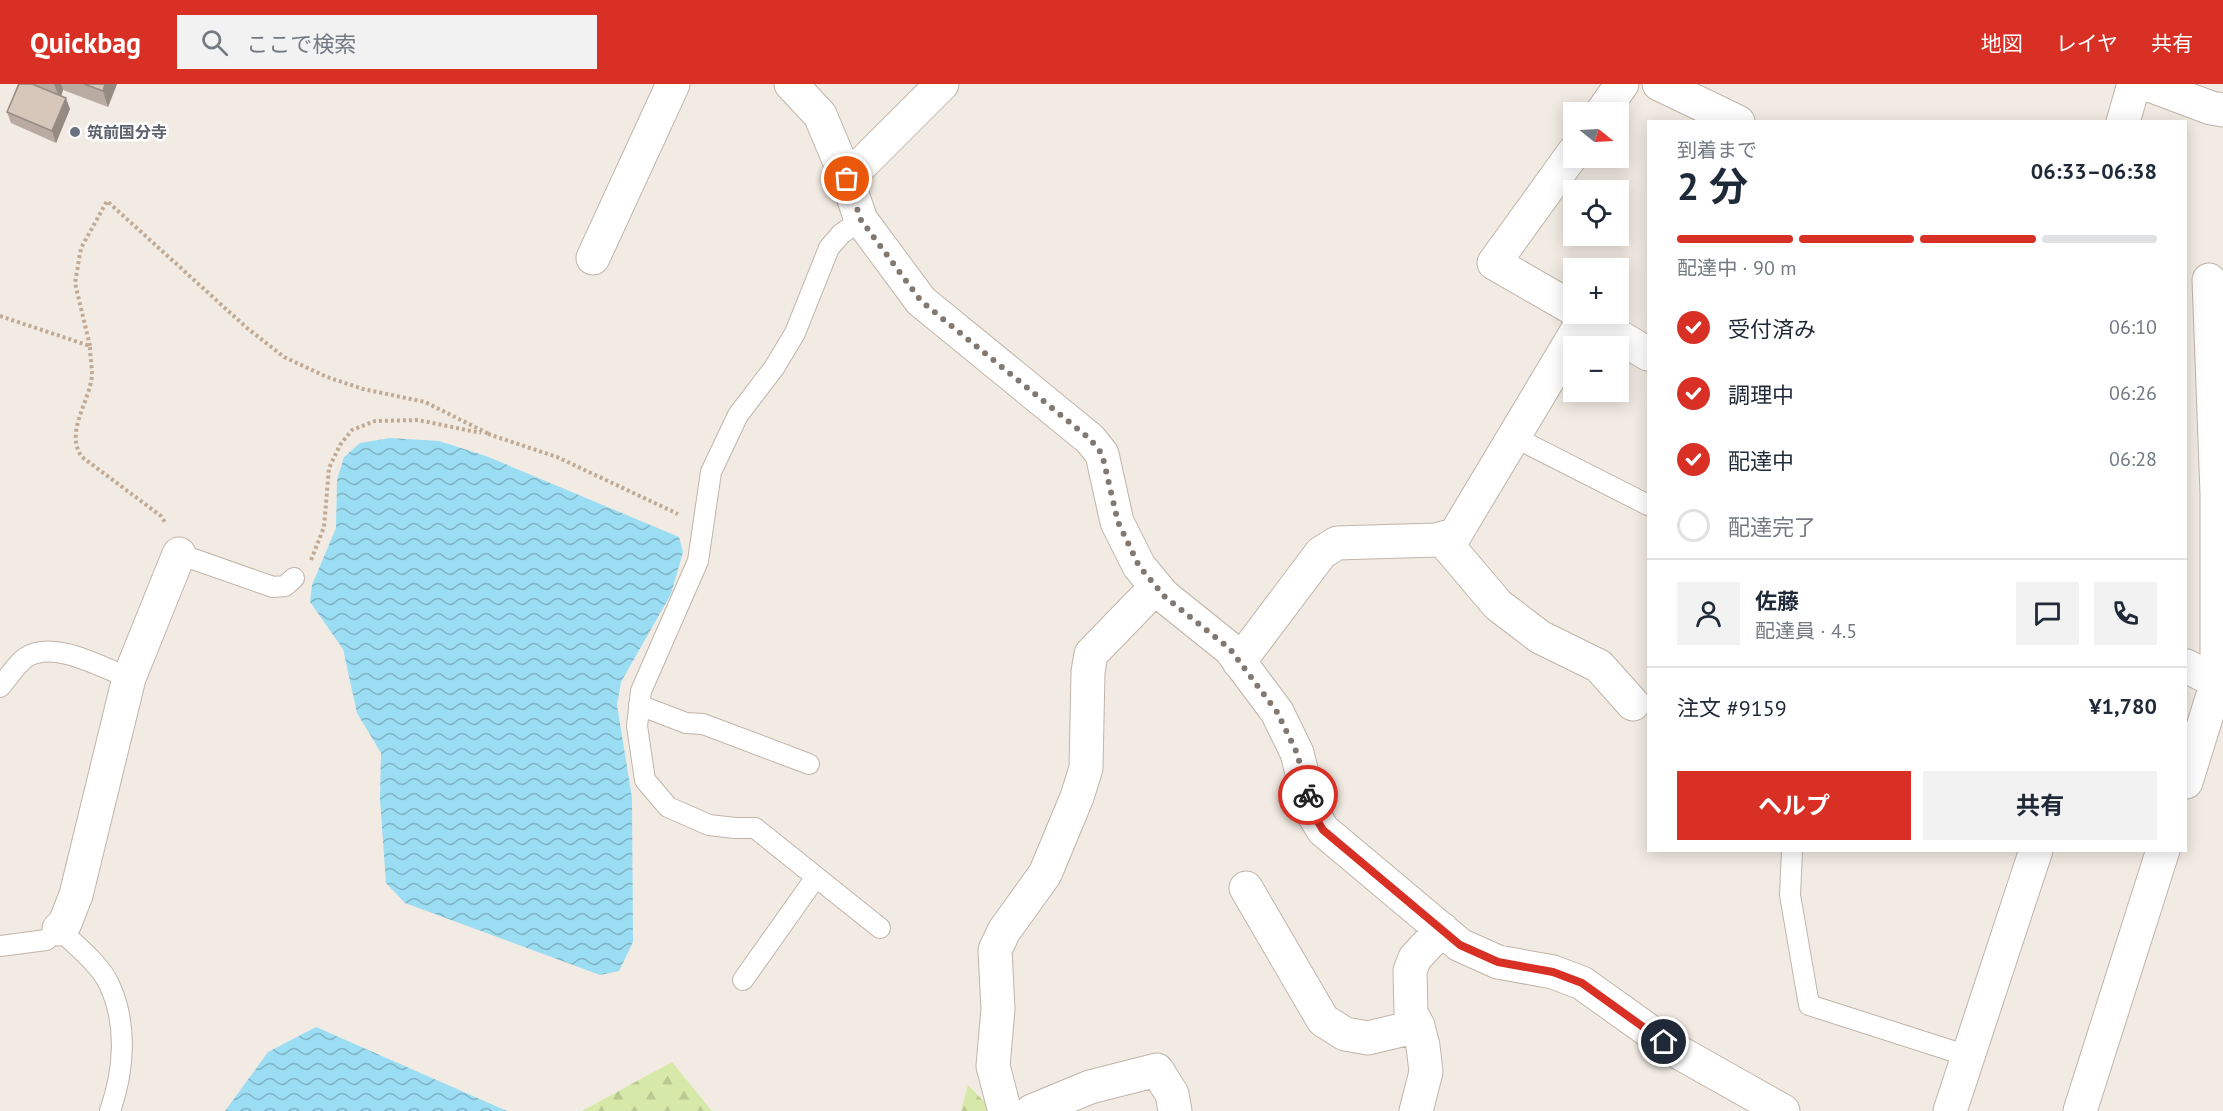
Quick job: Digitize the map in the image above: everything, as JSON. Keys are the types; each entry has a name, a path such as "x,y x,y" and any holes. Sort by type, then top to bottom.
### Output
{"street":[{"path":"593,258 673,84"},
{"path":"791,84 820,115 847,179 861,220 921,301 1090,439 1102,454 1118,522 1139,566 1164,596 1230,649 1277,712 1297,753 1311,810 1323,830 1460,945 1498,962 1553,972 1582,983 1680,1053 1783,1111"},
{"path":"847,179 942,84"},
{"path":"1609,102 1622,84"},
{"path":"1659,84 1733,120"},
{"path":"2124,120 2134,84"},
{"path":"2147,84 2211,108 2223,110"},
{"path":"1563,167 1494,263 1563,303"},
{"path":"2187,779 2220,684 2220,495 2206,277"},
{"path":"1239,662 1321,553 1337,543 1442,538 1455,535 1514,437 1574,324"},
{"path":"1598,324 1647,353"},
{"path":"1442,538 1498,604 1540,637 1599,666 1633,704"},
{"path":"59,929 65,923 76,895 129,678 179,554"},
{"path":"1007,1111 1004,1108 993,1066 998,1009 995,950 1004,931 1045,874 1077,797 1086,768 1088,672 1091,654 1156,587"},
{"path":"2187,667 2220,684"},
{"path":"1950,1111 2035,852"},
{"path":"2079,1111 2162,852"},
{"path":"1246,888 1323,1020 1345,1034 1368,1038 1418,1026"},
{"path":"1416,1111 1426,1072 1418,1026 1411,1013 1410,971 1415,958 1442,929"},
{"path":"1032,1111 1090,1087 1157,1070 1172,1094 1175,1111"}],"lane":[{"path":"861,220 841,234 830,248 795,333 774,368 738,414 711,472 698,561 641,691 637,726 645,780 668,807 709,825 755,828 880,928"},
{"path":"1514,437 1647,504"},
{"path":"179,554 273,587 285,586 294,578"},
{"path":"0,687 25,658 47,651 66,653 129,678"},
{"path":"639,705 686,723 703,724 809,764"},
{"path":"1792,852 1790,895 1809,1005 1968,1056"},
{"path":"743,980 816,877"},
{"path":"0,946 46,940 59,929 89,958 109,982 120,1017 123,1056 110,1111"}],"path":[{"path":"179,554 171,531 161,516 82,457 76,449 74,439 92,376 90,346 75,283 81,248 107,201 247,328 284,357 327,377 363,389 424,402 489,434 557,457 704,526"},
{"path":"0,316 90,346"},
{"path":"294,578 314,557 324,528 329,468 340,445 352,430 375,421 418,420 489,434"}],"green space":[{"path":"672,1062 712,1111 582,1111"},
{"path":"968,1085 993,1111 961,1111"}],"water":[{"path":"390,438 439,441 486,456 679,537 683,552 671,594 621,682 617,705 632,798 633,942 619,971 600,975 405,903 386,883 380,799 381,753 357,713 343,649 310,602 312,585 336,528 337,480 344,457 360,443"},
{"path":"316,1027 507,1111 225,1111 268,1052"}],"building":[{"path":"19,84 32,84 66,98 52,131 7,112"},
{"path":"84,84 105,84 103,91"}],"way so far":[{"path":"847,179 861,220 921,301 1090,439 1102,454 1118,522 1139,566 1164,596 1230,649 1277,712 1297,753 1308,795"}],"place":[{"name":"筑前国分寺","path":"75,132"}],"route":[{"path":"1308,795 1311,810 1323,830 1460,945 1498,962 1553,972 1582,983 1664,1042"}]}
